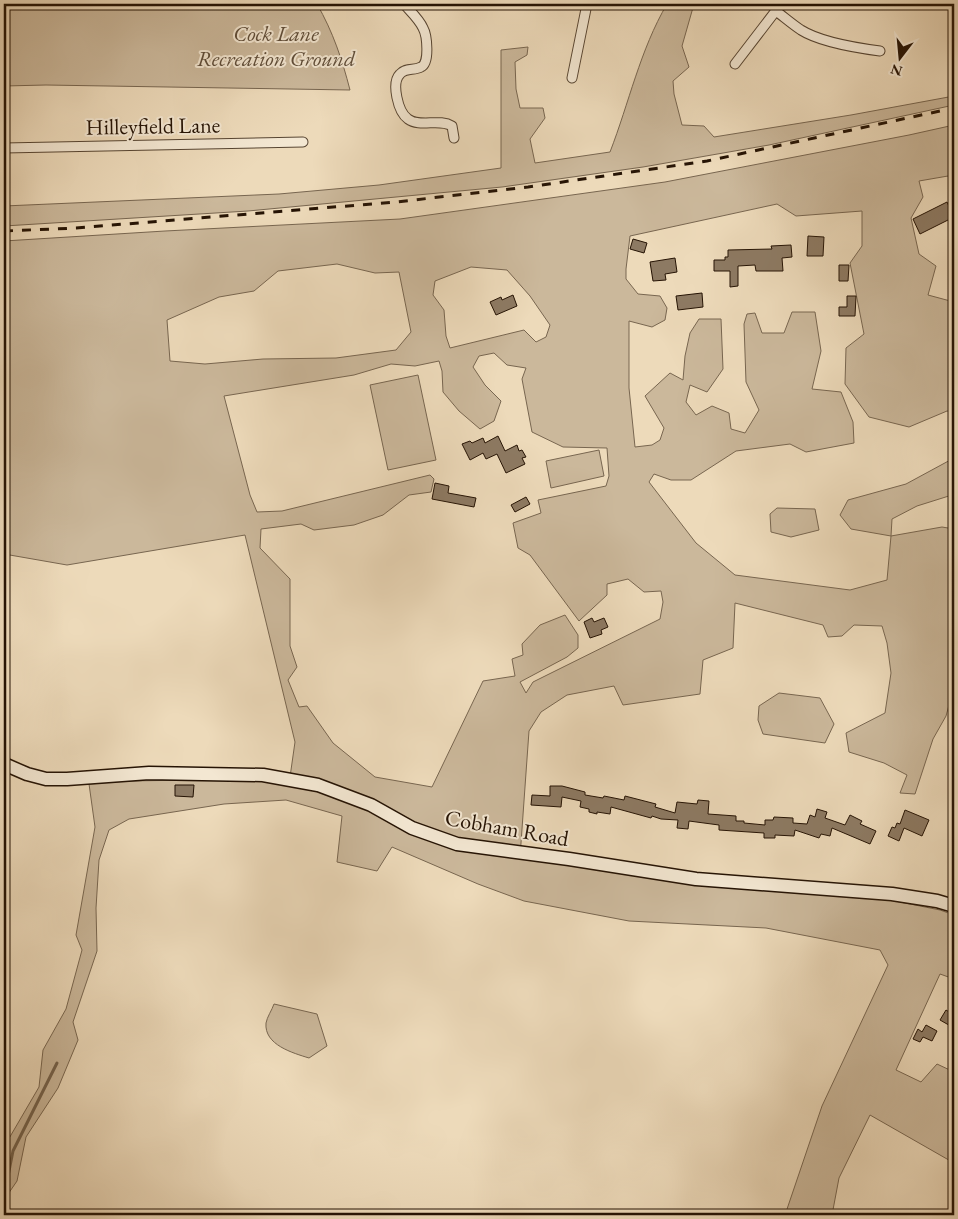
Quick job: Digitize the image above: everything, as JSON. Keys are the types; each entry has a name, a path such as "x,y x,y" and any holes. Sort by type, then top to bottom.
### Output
{"street":[{"path":"404,4 423,28 427,56 426,63 422,67 404,70 399,74 396,80 398,102 404,115 409,120 417,123 448,123 452,126 454,138"},
{"path":"572,78 587,4"},
{"path":"734,64 779,8 801,30 810,34 856,48 880,51"},
{"name":"Hilleyfield Lane","path":"4,148 303,142"},
{"name":"Cobham Road","path":"4,764 27,774 46,779 149,773 264,775 318,785 371,805 412,828 457,844 696,879 892,894 937,901 954,906"}],"green space":[{"name":"Cock Lane Recreation Ground","path":"4,4 317,4 328,25 344,67 350,90 4,86"},
{"path":"667,4 694,4 682,46 689,67 673,81 674,94 682,125 704,126 714,137 954,96 954,105 769,145 643,167 502,187 248,211 4,226 4,206 279,194 379,185 501,168 501,50 528,47 527,55 515,62 516,89 520,108 543,108 545,118 530,139 535,163 610,152 642,58"},
{"path":"954,125 954,191 948,176 919,181 923,197 911,218 919,254 936,266 928,295 954,302 954,412 947,411 909,427 869,417 845,384 846,348 864,334 850,263 862,246 862,211 796,216 777,204 630,236 626,279 638,294 660,296 667,308 665,320 652,327 629,321 629,388 635,447 652,445 660,440 664,428 645,396 670,373 683,380 685,356 690,333 699,319 721,319 723,369 707,392 690,385 686,402 696,415 712,406 729,413 731,429 745,433 759,410 746,382 744,324 747,314 755,313 762,333 784,333 792,312 815,312 821,351 812,389 841,392 853,422 854,443 806,452 790,444 736,451 691,480 671,480 654,474 649,482 696,543 735,575 850,590 887,580 891,536 942,527 954,529 954,697 951,698 946,716 933,739 915,794 900,793 907,775 884,763 849,752 846,733 885,713 891,673 887,643 882,626 854,625 842,636 828,637 823,625 735,603 733,648 703,660 700,694 623,705 614,686 567,695 541,712 529,731 520,857 860,894 940,910 954,915 954,979 940,974 896,1070 921,1082 937,1064 954,1072 954,1163 870,1115 839,1178 832,1215 785,1215 822,1106 888,965 880,950 766,928 629,921 524,901 478,884 392,847 377,871 337,862 342,816 286,800 224,804 129,819 109,830 99,860 96,908 97,951 73,1022 78,1040 58,1088 26,1137 17,1181 4,1200 4,1147 39,1087 43,1050 66,1009 82,950 76,935 95,827 89,784 127,781 262,779 289,784 295,742 245,535 67,565 4,554 4,241 400,219 665,182","holes":["337,264 375,273 399,272 411,332 396,350 336,358 263,359 205,364 170,361 167,320 219,297 254,291 278,271","471,267 507,270 530,296 550,325 546,337 536,342 524,330 450,348 446,336 444,310 433,295 435,281","494,353 507,365 526,368 522,379 532,432 563,447 607,448 609,476 606,486 538,500 541,513 513,523 518,548 530,555 579,621 607,595 607,584 628,579 644,592 661,591 663,602 660,619 533,682 526,693 520,682 567,657 578,648 578,635 565,615 540,625 522,644 523,655 512,659 515,676 483,681 432,787 375,777 333,743 307,706 299,707 288,680 297,667 290,646 290,579 260,548 261,529 301,524 314,530 354,525 383,515 409,495 431,492 434,479 430,475 282,511 257,512 250,495 224,396 354,375 391,364 415,366 439,361 442,371 443,392 459,411 480,429 494,421 501,401 485,385 473,367 479,356"]},
{"path":"418,375 436,460 388,470 370,385"},
{"path":"599,450 604,476 551,488 546,461"},
{"path":"954,458 954,493 952,495 917,506 892,519 891,536 851,529 840,515 848,500 906,484"},
{"path":"777,508 815,509 819,530 791,537 771,532 770,514"},
{"path":"779,693 820,698 834,724 825,743 763,734 758,720 759,706"},
{"path":"274,1004 317,1014 327,1046 309,1058 281,1047 270,1037 267,1031 267,1018"}],"building":[{"path":"947,202 954,217 920,234 913,219"},
{"path":"808,236 824,237 823,256 807,256"},
{"path":"633,239 647,243 644,253 630,249"},
{"path":"791,245 792,257 782,258 783,271 756,271 755,265 738,266 738,286 730,287 730,271 714,271 714,260 725,260 725,257 728,257 728,250 772,249 771,246"},
{"path":"675,258 677,272 665,274 666,280 653,281 650,262"},
{"path":"839,265 849,265 848,281 839,281"},
{"path":"702,293 703,307 678,310 676,296"},
{"path":"513,295 517,306 496,315 490,302 501,297 502,300"},
{"path":"847,296 856,296 855,316 839,316 839,307 847,307"},
{"path":"498,436 505,451 517,445 519,451 522,450 526,457 522,458 525,464 506,473 497,454 486,459 483,453 470,460 462,444 470,441 472,443 483,438 485,443"},
{"path":"435,483 449,486 448,493 476,498 474,507 432,499"},
{"path":"526,497 530,504 515,512 511,505"},
{"path":"592,618 594,622 604,618 608,627 601,630 602,634 590,638 584,622"},
{"path":"175,785 194,785 193,797 175,796"},
{"path":"550,786 562,786 585,792 585,795 603,798 604,796 624,800 625,796 656,804 655,807 675,813 677,802 697,804 698,800 709,801 708,814 736,816 736,821 765,825 765,820 773,820 774,817 793,818 793,823 807,824 810,815 815,817 817,809 827,812 825,818 845,825 850,815 862,821 860,824 876,831 870,844 832,828 830,836 821,834 819,838 795,830 794,836 775,835 775,838 764,838 764,833 719,830 719,825 689,821 688,829 677,828 678,820 661,819 652,816 651,818 611,807 610,814 597,812 597,814 589,812 589,809 580,807 581,801 562,797 561,807 531,805 532,795 550,796"},
{"path":"905,810 929,820 922,836 904,828 899,841 888,836 892,827 895,828 897,823 900,824"},
{"path":"946,1010 954,1015 954,1028 940,1020"},
{"path":"926,1025 937,1031 932,1041 923,1037 920,1042 913,1039 918,1029 922,1032"}],"waterway":[{"path":"4,1192 13,1151 57,1063"}],"railway":[{"path":"4,231 76,228 396,202 528,187 707,161 954,108"}]}
